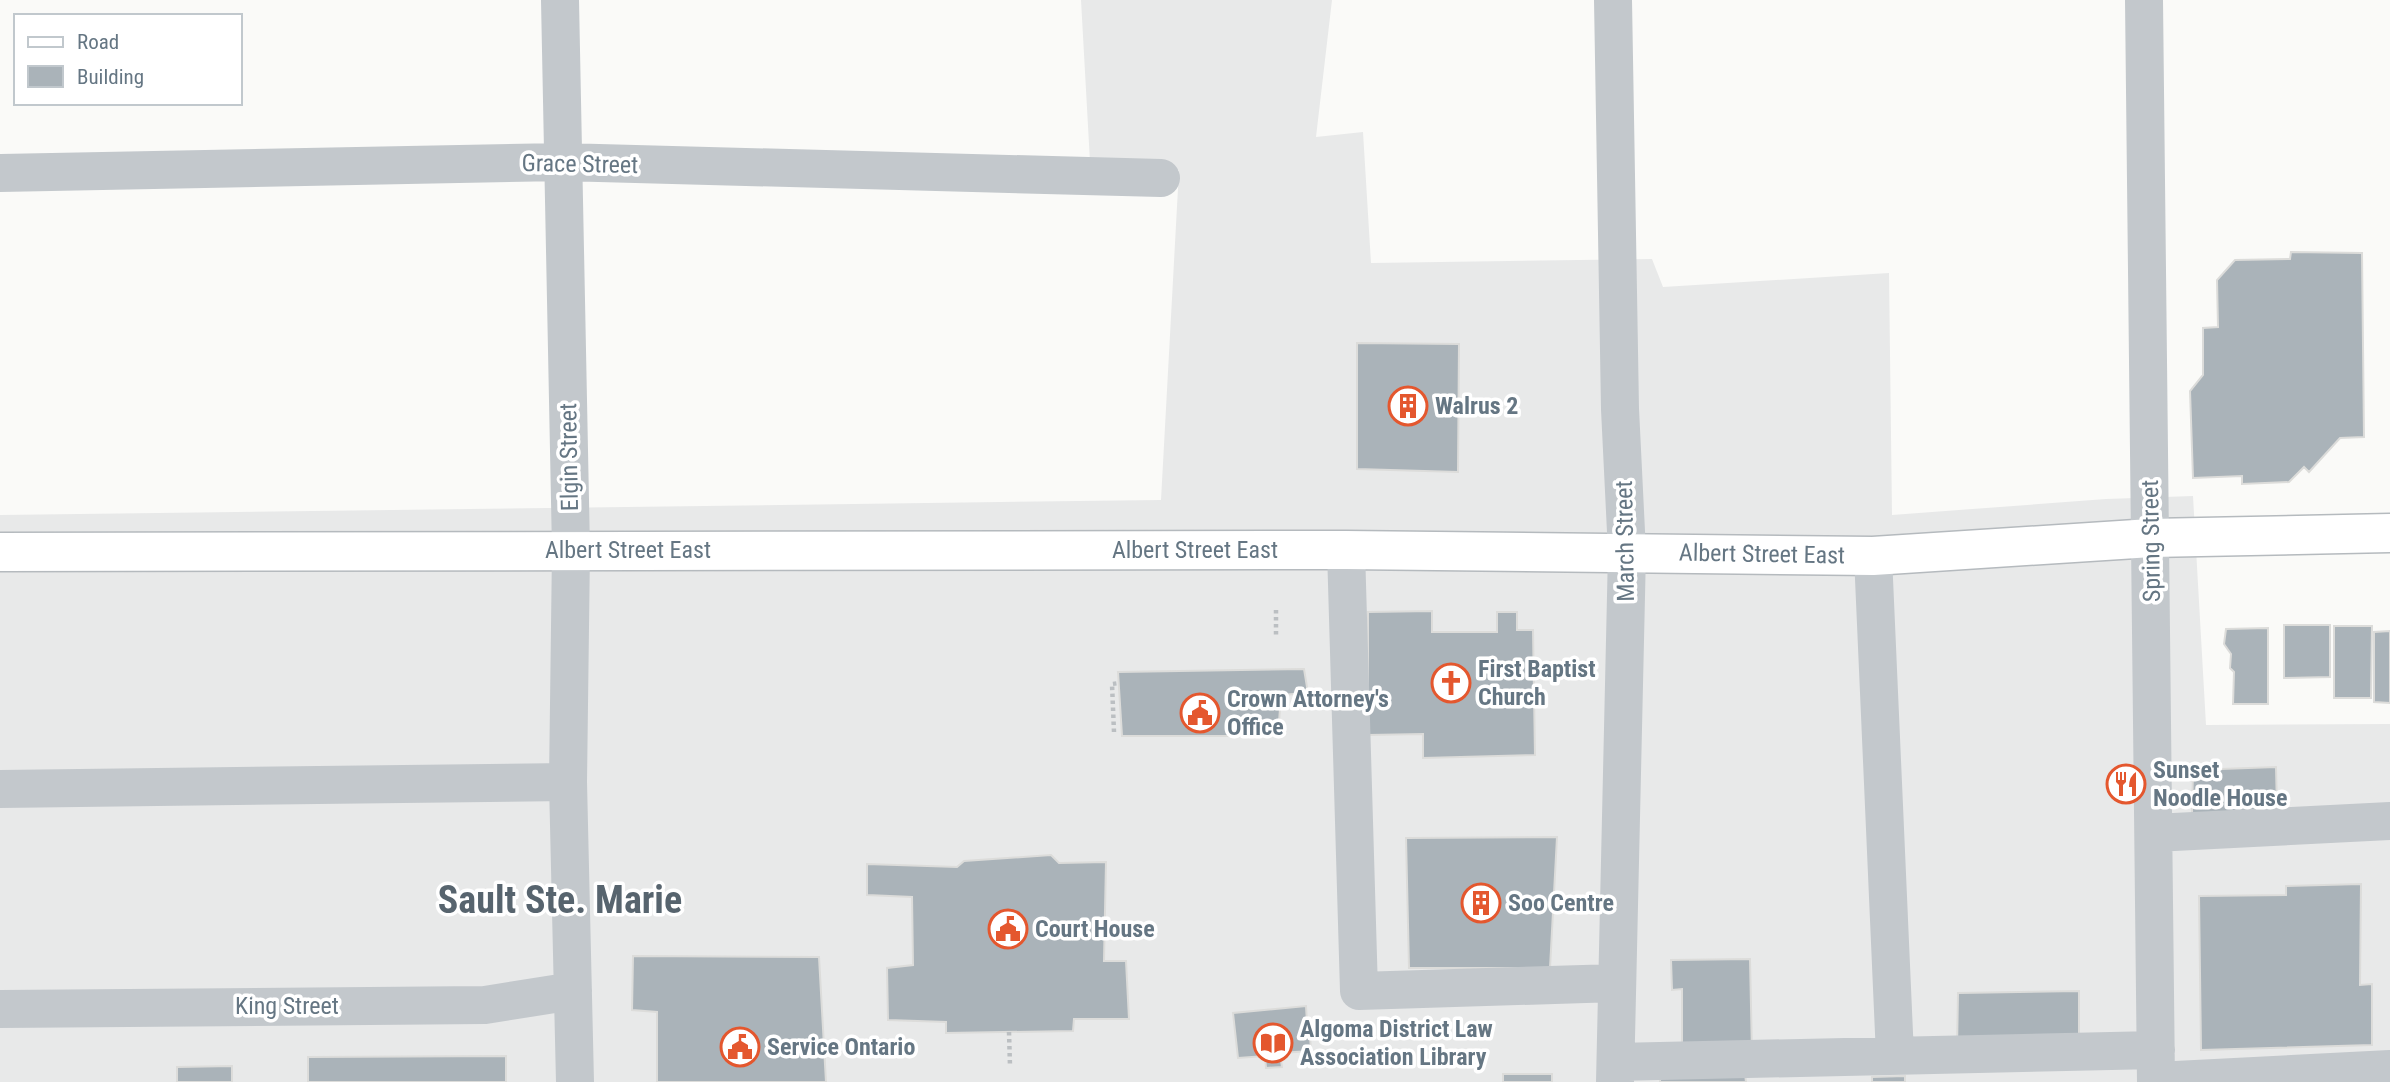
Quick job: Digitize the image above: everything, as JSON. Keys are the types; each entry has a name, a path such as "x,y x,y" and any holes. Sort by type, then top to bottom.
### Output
{"main road":[{"name":"Albert Street East","path":"0,552 1346,550 1873,556 2151,538 2390,533"}],"street":[{"name":"Elgin Street","path":"560,0 571,550 568,782 575,1082"},
{"name":"March Street","path":"1613,0 1620,409 1627,552 1615,1072"},
{"name":"Spring Street","path":"2144,0 2156,1071"},
{"name":"Grace Street","path":"0,173 562,162 1161,178"},
{"path":"1346,550 1359,991 1617,983"},
{"path":"1873,556 1895,1056"},
{"path":"0,789 568,782"},
{"path":"2154,833 2390,821"},
{"name":"King Street","path":"0,1009 485,1005 573,991"},
{"path":"1615,1072 1895,1056 2156,1071 2390,1069"}],"path":[{"path":"1276,610 1276,636"},
{"path":"1114,733 1112,684 1119,683"},
{"path":"1009,1032 1010,1066"}],"shaded area":[{"path":"1081,0 1332,0 1316,137 1363,132 1371,263 1652,259 1663,287 1889,273 1892,515 2106,499 2193,496 2206,725 2390,724 2390,1082 0,1082 0,515 1161,500 1179,170 1091,180"}],"building":[{"path":"2291,252 2362,253 2364,437 2340,438 2309,472 2304,467 2289,482 2242,484 2242,476 2193,478 2190,391 2203,375 2203,328 2218,327 2217,280 2235,260 2290,259"},
{"name":"Walrus 2","path":"1357,343 1459,344 1458,472 1357,469"},
{"name":"First Baptist Church","path":"1432,611 1432,632 1497,632 1497,612 1517,612 1517,630 1533,630 1535,755 1423,758 1423,734 1368,735 1368,612"},
{"path":"2284,625 2330,625 2330,677 2284,678"},
{"path":"2334,626 2372,626 2371,698 2334,698"},
{"path":"2268,628 2268,704 2233,704 2234,672 2230,668 2231,654 2224,644 2226,629"},
{"path":"2390,631 2390,703 2374,702 2374,632"},
{"name":"Crown Attorney's Office","path":"1304,669 1308,693 1281,695 1278,736 1122,736 1118,672"},
{"path":"2276,767 2277,809 2192,814 2193,770"},
{"name":"Soo Centre","path":"1557,837 1550,968 1409,968 1406,838"},
{"name":"Court House","path":"1051,855 1059,863 1106,862 1104,961 1126,961 1129,1019 1074,1019 1073,1031 946,1033 946,1022 888,1020 887,968 913,965 912,897 867,895 867,864 957,867 964,861"},
{"path":"2361,884 2360,985 2372,984 2372,1045 2201,1050 2199,896 2286,895 2286,886"},
{"name":"Service Ontario","path":"633,956 819,957 826,1082 657,1082 657,1012 632,1010"},
{"path":"1750,959 1752,1053 1682,1054 1682,989 1672,990 1671,960"},
{"path":"2079,991 2079,1046 1957,1049 1958,993"},
{"name":"Algoma District Law Association Library","path":"1306,1006 1307,1023 1316,1022 1317,1034 1310,1035 1311,1051 1280,1053 1282,1067 1266,1068 1265,1056 1238,1058 1233,1013"},
{"path":"506,1056 506,1082 308,1082 308,1057"},
{"path":"232,1066 232,1082 177,1082 177,1067"},
{"path":"1503,1074 1552,1074 1552,1082 1503,1082"},
{"path":"1745,1074 1746,1082 1660,1082 1660,1077"},
{"path":"1905,1076 1905,1082 1872,1082 1872,1077"}],"place":[{"name":"Walrus 2","path":"1408,406"},
{"name":"First Baptist Church","path":"1451,683"},
{"name":"Crown Attorney's Office","path":"1200,713"},
{"name":"Sunset Noodle House","path":"2126,784"},
{"name":"Soo Centre","path":"1481,903"},
{"name":"Court House","path":"1008,929"},
{"name":"Algoma District Law Association Library","path":"1273,1043"},
{"name":"Service Ontario","path":"740,1047"}],"district":[{"name":"Sault Ste. Marie","path":"560,900"}]}
